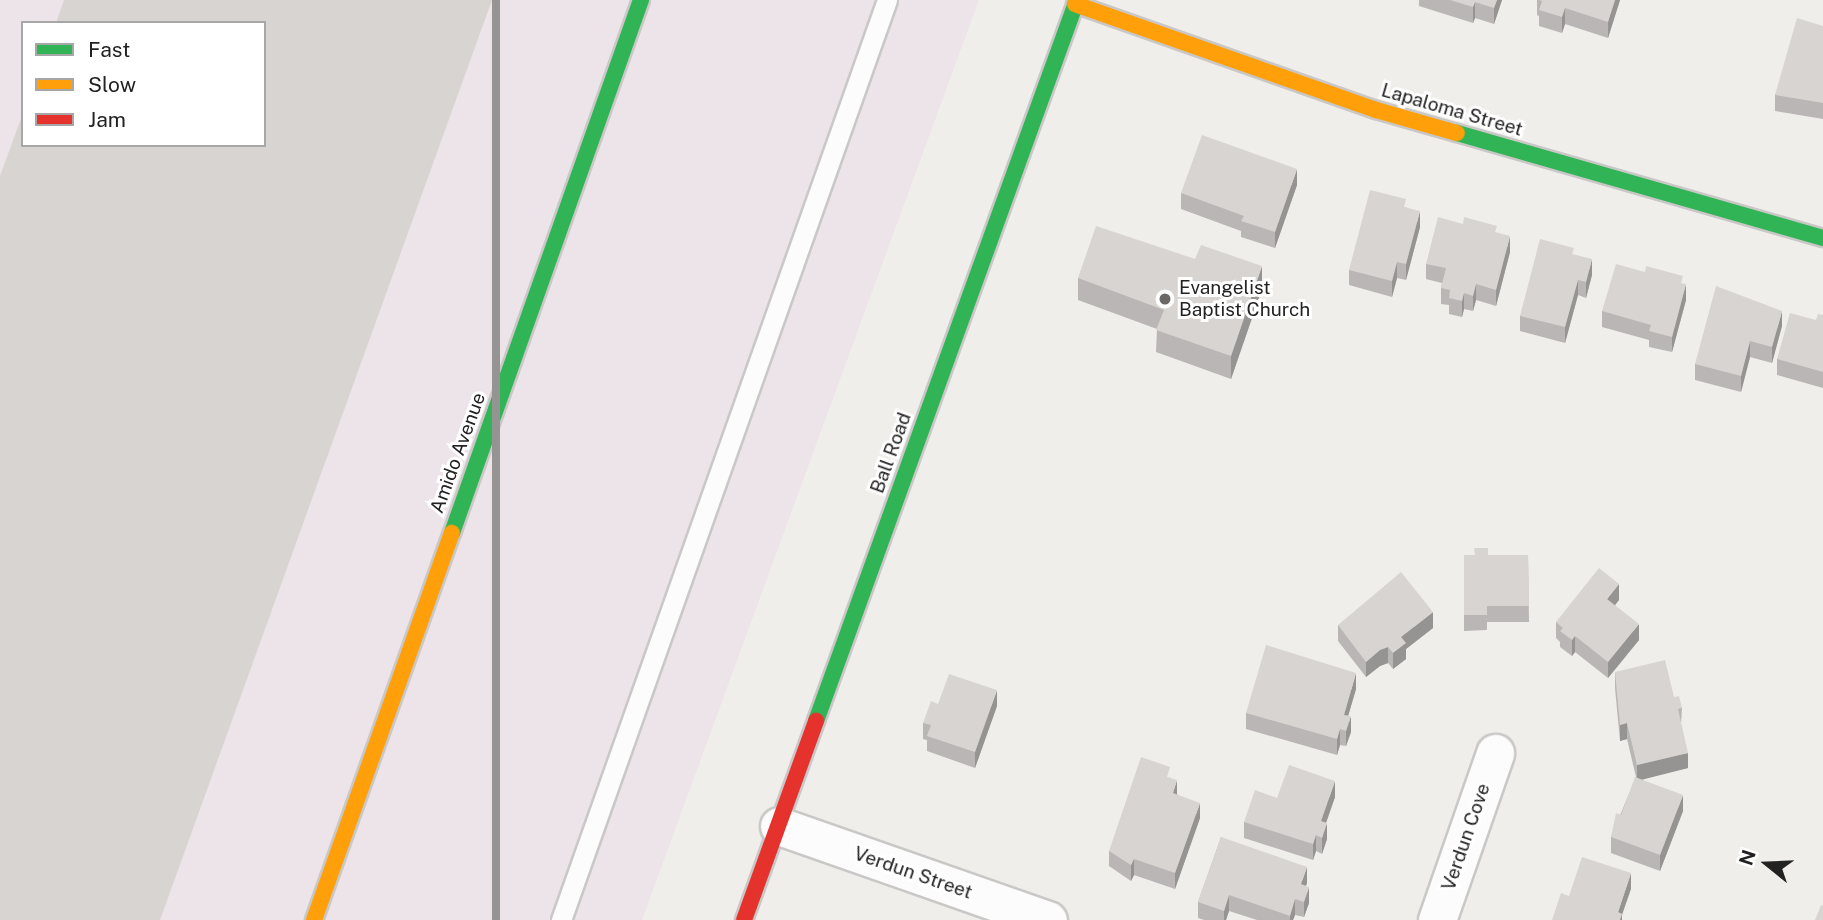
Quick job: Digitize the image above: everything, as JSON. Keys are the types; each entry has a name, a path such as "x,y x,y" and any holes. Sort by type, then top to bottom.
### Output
{"street":[{"name":"Amido Avenue","path":"314,920 641,0"},
{"name":"Lapaloma Street","path":"1076,2 1376,110 1823,238"},
{"name":"Ball Road","path":"744,920 1076,2"},
{"name":"Verdun Cove","path":"1437,920 1495,753"},
{"name":"Verdun Street","path":"779,826 1048,920"}],"lane":[{"path":"561,920 887,0"}],"shaded area":[{"path":"0,0 979,0 642,920 0,920"}],"building":[{"path":"64,0 492,0 160,920 0,920 0,176 21,118 21,147 266,147 266,21 57,21"},
{"path":"1450,0 1497,0 1494,8 1475,2 1473,7"},
{"path":"1539,0 1615,0 1608,22 1565,8 1562,17 1539,10 1542,1"},
{"path":"1797,18 1823,26 1823,103 1775,95"},
{"path":"1202,135 1297,169 1275,232 1241,221 1244,216 1181,193"},
{"path":"1370,190 1406,199 1404,207 1420,211 1406,264 1397,262 1392,281 1349,270"},
{"path":"1438,217 1463,224 1464,217 1497,226 1495,232 1510,236 1496,290 1476,284 1473,296 1464,293 1462,301 1449,298 1450,290 1441,288 1446,268 1426,264"},
{"path":"1096,226 1195,259 1201,245 1262,266 1231,356 1156,330 1164,310 1078,278"},
{"path":"1540,239 1574,248 1572,254 1592,259 1586,282 1578,280 1565,327 1520,316"},
{"path":"1616,264 1645,272 1646,266 1683,276 1681,283 1686,284 1672,337 1649,331 1651,325 1602,311"},
{"path":"1716,286 1782,311 1772,347 1750,341 1741,376 1695,364"},
{"path":"1790,313 1816,320 1818,314 1823,315 1823,372 1777,359"},
{"path":"1474,548 1488,548 1488,555 1528,555 1529,606 1487,606 1487,615 1464,615 1464,555 1475,555"},
{"path":"1599,568 1619,584 1607,599 1639,624 1608,662 1575,636 1572,640 1560,631 1563,628 1556,622"},
{"path":"1401,572 1433,612 1401,637 1406,643 1393,653 1388,647 1366,662 1338,625"},
{"path":"1266,645 1356,673 1344,715 1351,716 1346,731 1340,729 1337,739 1246,713"},
{"path":"1665,660 1674,697 1679,696 1682,708 1678,709 1688,753 1637,765 1627,723 1620,725 1615,672"},
{"path":"949,674 997,690 975,752 927,736 931,725 923,723 931,701 938,704"},
{"path":"1141,757 1170,767 1167,777 1177,780 1173,793 1200,803 1175,873 1134,859 1131,865 1109,851"},
{"path":"1289,765 1335,781 1321,821 1327,823 1322,838 1316,835 1313,844 1244,822 1255,790 1277,798"},
{"path":"1635,777 1683,795 1660,855 1611,837 1616,813 1621,815"},
{"path":"1221,837 1307,867 1301,884 1309,887 1304,902 1295,899 1290,916 1229,895 1224,911 1198,902"},
{"path":"1582,857 1631,873 1618,912 1622,914 1620,920 1552,920 1561,893 1569,896"},
{"path":"1821,905 1823,920 1815,920"}],"traffic: fast":[{"path":"452,533 641,0"},
{"path":"816,721 1077,0"},
{"path":"1457,133 1823,238"}],"traffic: slow":[{"path":"1075,4 1376,110 1457,133"},
{"path":"314,920 452,533"}],"traffic: jam":[{"path":"744,920 816,721"}],"place":[{"name":"Evangelist Baptist Church","path":"1165,299"}]}
